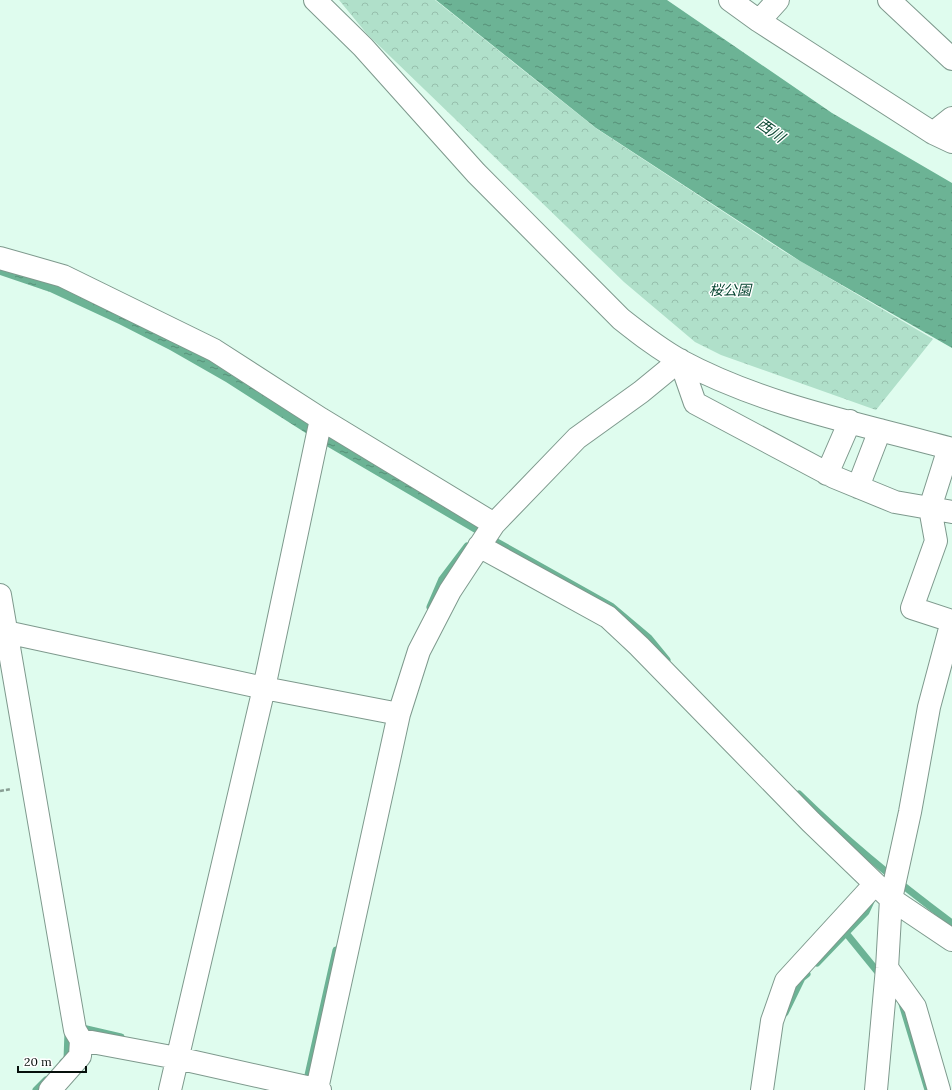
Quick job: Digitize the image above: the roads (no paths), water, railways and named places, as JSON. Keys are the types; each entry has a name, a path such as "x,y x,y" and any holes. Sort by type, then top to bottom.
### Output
{"street":[{"path":"315,0 363,47 476,173 621,318 648,340 680,360 726,382 800,408 950,449 930,508 936,542 912,608 952,621 929,707 910,812 891,899 887,968 876,1090"},
{"path":"730,0 759,21 933,133 952,142"},
{"path":"759,21 778,0"},
{"path":"889,0 952,59"},
{"path":"933,133 952,118"},
{"path":"0,258 63,276 181,332 214,350 321,419 494,524"},
{"path":"680,360 695,403 827,474 895,502 952,512"},
{"path":"80,1040 177,1058 295,1087 319,1090 399,714 419,651 450,591 494,524 577,438 641,392 680,360"},
{"path":"170,1090 264,688 321,419"},
{"path":"827,474 850,421"},
{"path":"858,487 880,430"},
{"path":"480,546 608,617 639,646 811,822 875,884 891,899 952,940"},
{"path":"0,595 75,1030 80,1040 80,1056 50,1090"},
{"path":"6,632 264,688 399,714"},
{"path":"762,1090 772,1021 786,981 875,884"},
{"path":"887,968 915,1007 938,1090"}],"water":[{"name":"西川","path":"436,0 667,0 832,113 952,183 952,348 800,261 596,128"},
{"path":"0,262 52,278 158,328 482,528 480,536 323,444 226,382 170,350 119,324 50,292 0,275"}],"waterway":[{"path":"488,537 611,606 649,638 667,660"},
{"path":"430,607 442,579 467,546"},
{"path":"799,794 873,861 952,923"},
{"path":"817,963 866,912 872,899"},
{"path":"846,933 881,976"},
{"path":"306,1084 336,950"},
{"path":"785,1013 802,978 807,974"},
{"path":"902,1004 928,1090"},
{"path":"78,1027 121,1037"},
{"path":"63,1062 67,1059 68,1032"},
{"path":"36,1090 46,1080"}],"park label":[{"name":"桜公園","path":"730,290"}]}
